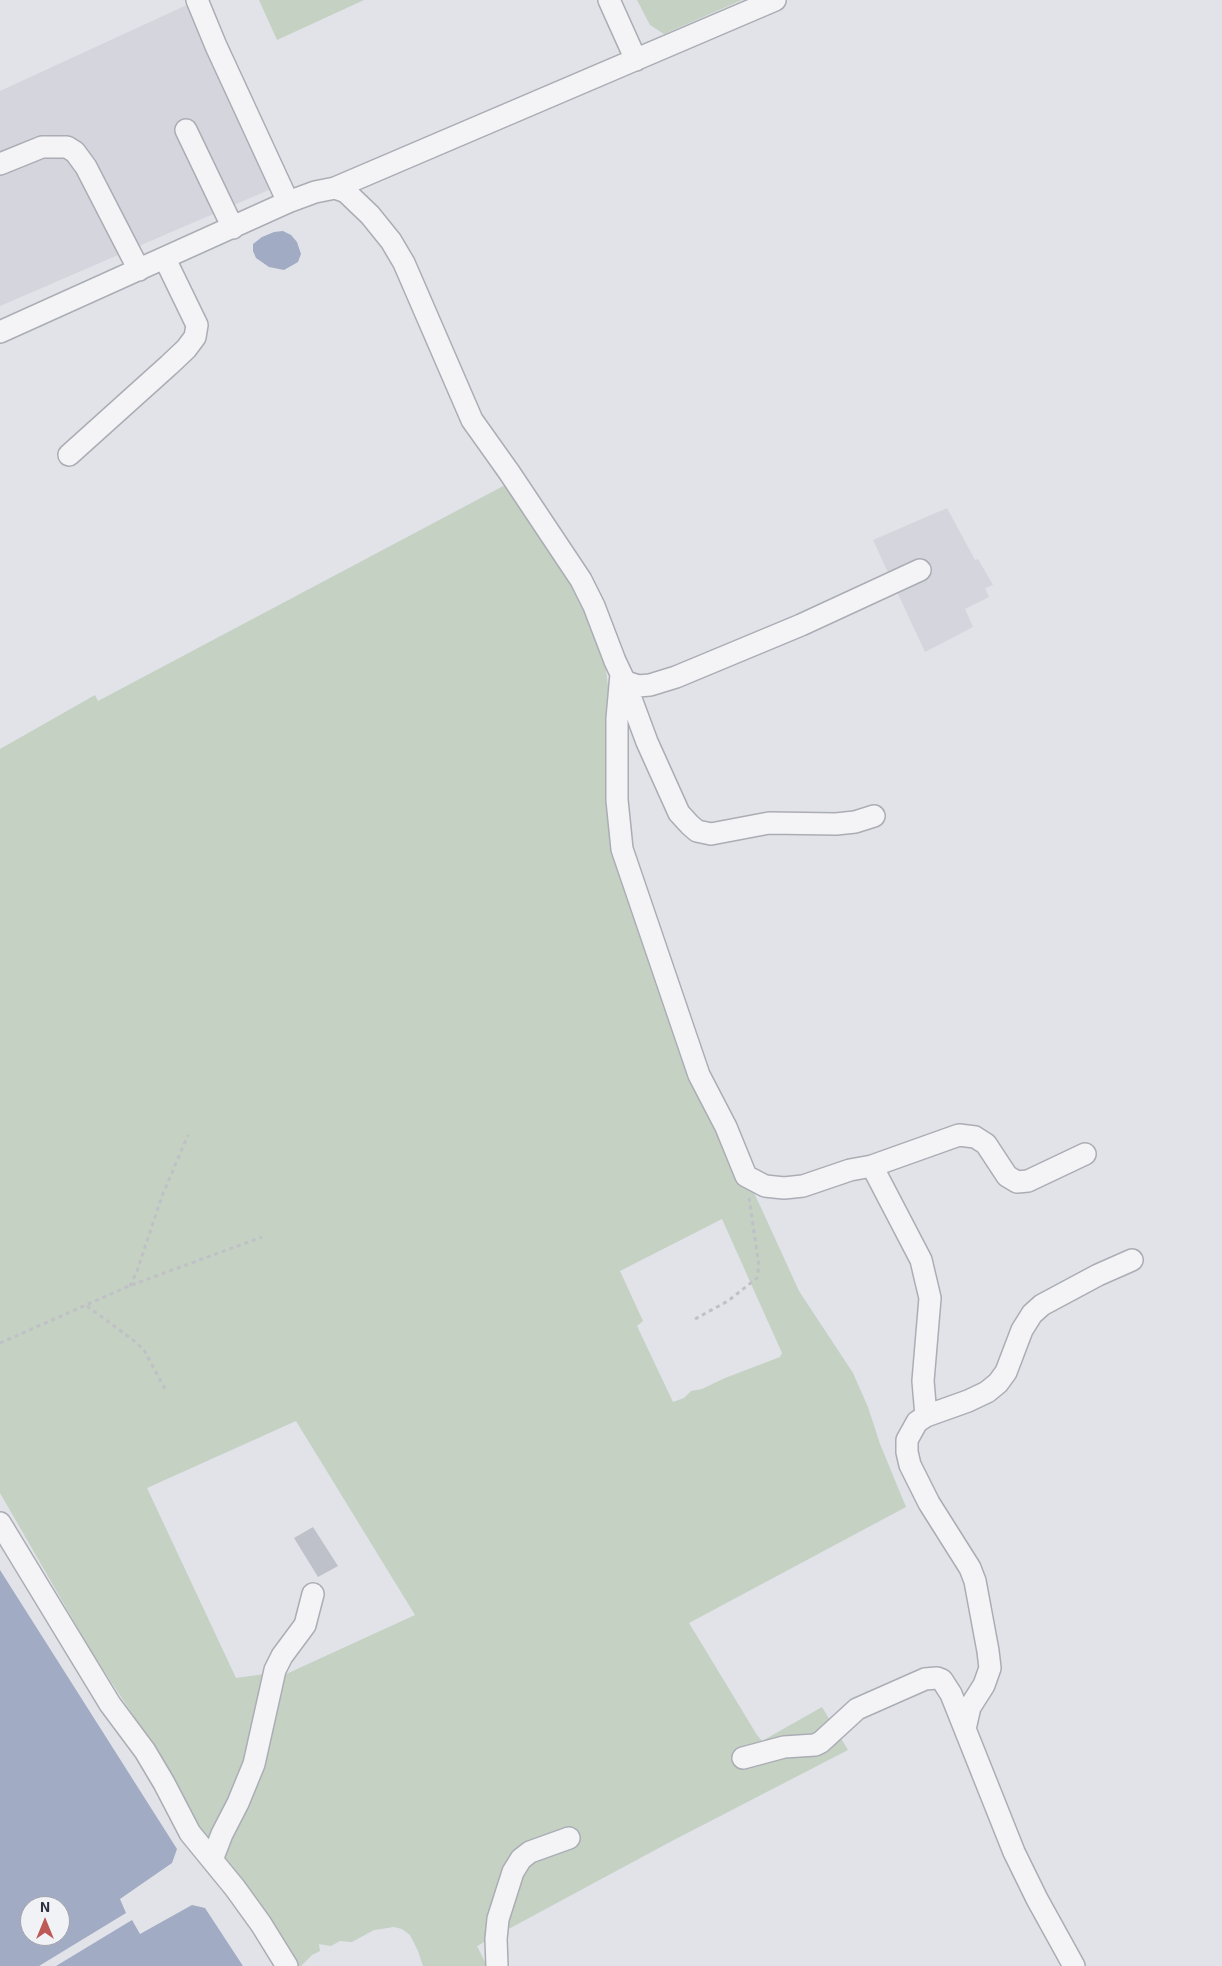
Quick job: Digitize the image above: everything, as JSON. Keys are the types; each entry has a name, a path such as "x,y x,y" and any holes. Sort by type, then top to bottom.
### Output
{"lane":[{"path":"197,0 216,46 288,202"},
{"path":"609,0 636,60"},
{"path":"0,332 288,202 315,192 335,188 775,0"},
{"path":"186,130 233,228"},
{"path":"0,164 42,147 68,147 75,152 86,167 139,270"},
{"path":"335,188 346,192 378,223 391,241 404,264 472,420 510,472 581,580 594,606 647,742 679,813 690,826 697,831 711,834 769,823 836,824 855,822 874,816"},
{"path":"69,455 169,365 195,337 197,325 165,258"},
{"path":"622,677 638,686 650,685 676,677 801,625 920,570"},
{"path":"622,677 617,719 617,800 622,849 663,964 699,1075 737,1151 746,1176 765,1186 793,1188 850,1170 872,1166 959,1135 975,1137 986,1144 1007,1176 1017,1182 1028,1180 1086,1154"},
{"path":"872,1166 921,1260 930,1298 923,1381 926,1416"},
{"path":"965,1729 970,1707 988,1676 990,1660 973,1574 929,1503 908,1458 906,1448 910,1433 917,1422 926,1416 968,1401 994,1386 1006,1372 1027,1322 1042,1305 1098,1274 1132,1260"},
{"path":"0,1523 110,1704 145,1751 190,1833 261,1924 287,1966"},
{"path":"212,1860 254,1764 275,1670 282,1656 305,1625 313,1594"},
{"path":"743,1758 784,1747 815,1745 856,1710 931,1678 942,1680 946,1683 1014,1852 1037,1899 1074,1966"},
{"path":"498,1966 496,1939 498,1919 513,1872 521,1859 530,1852 570,1838"}],"path":[{"path":"129,1286 137,1271 162,1196 188,1135"},
{"path":"695,1319 728,1301 754,1282 759,1274 746,1176"},
{"path":"0,1343 129,1286 262,1237"},
{"path":"86,1305 137,1343 145,1352 165,1388"}],"shaded area":[{"path":"189,4 271,189 0,306 0,91"},
{"path":"947,508 975,560 978,559 993,585 985,588 989,597 965,609 973,627 925,652 873,540"}],"green space":[{"path":"259,0 364,0 277,40"},
{"path":"637,0 742,0 664,34 650,25"},
{"path":"509,483 572,575 604,656 609,693 607,770 702,1092 757,1199 799,1291 853,1373 906,1507 689,1623 762,1741 822,1707 848,1750 670,1842 477,1946 487,1966 423,1966 410,1935 402,1929 394,1927 374,1930 352,1942 340,1941 331,1946 319,1944 320,1951 312,1955 301,1966 293,1966 209,1837 203,1833 146,1735 91,1651 0,1493 0,749 95,695 98,701","holes":["722,1219 782,1353 780,1357 702,1389 691,1391 684,1398 673,1402 637,1326 643,1321 620,1271","296,1421 415,1615 284,1675 265,1674 236,1678 147,1488"]}],"water":[{"path":"283,231 291,235 297,242 301,254 298,262 284,270 269,267 256,258 253,251 253,244 262,237 274,232"},
{"path":"0,1570 177,1849 172,1863 120,1899 126,1913 39,1966 0,1966"},
{"path":"192,1905 205,1908 243,1966 56,1966 132,1920 140,1934"}],"building":[{"path":"313,1527 338,1566 318,1577 294,1538"}]}
